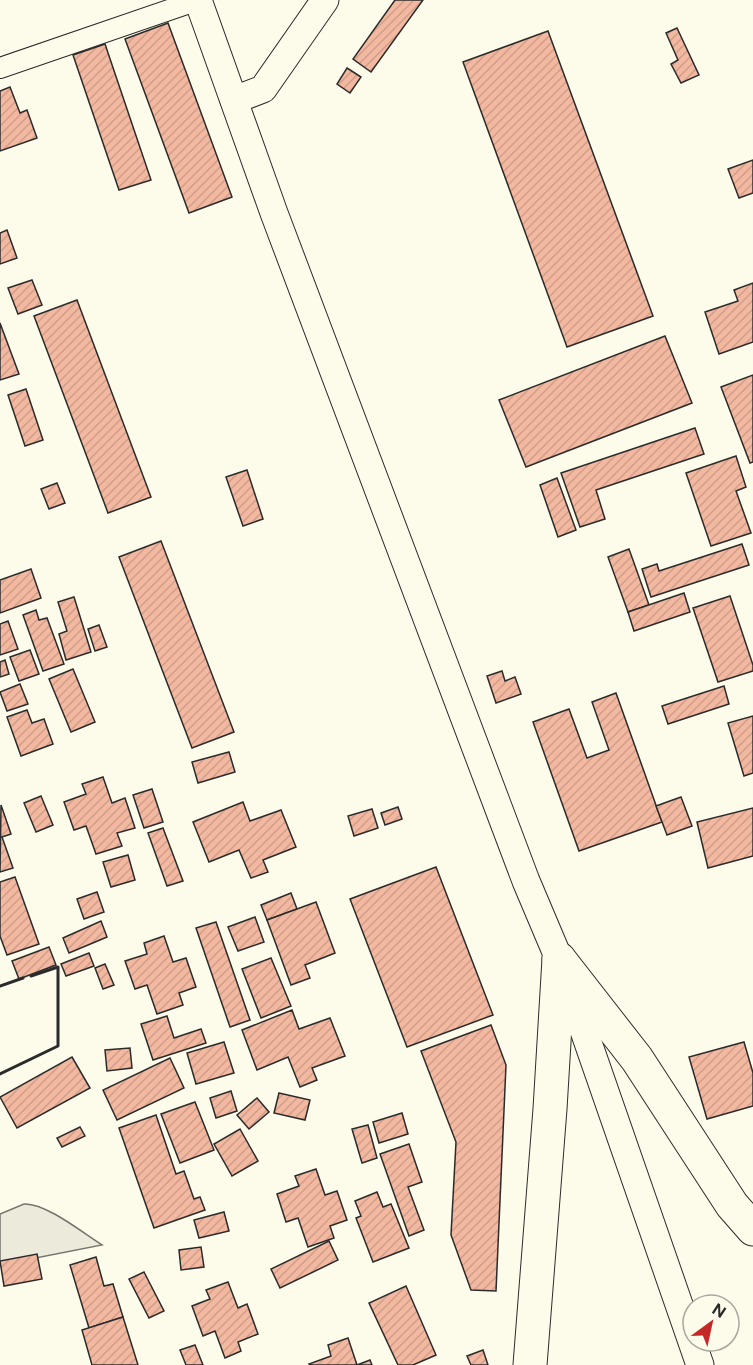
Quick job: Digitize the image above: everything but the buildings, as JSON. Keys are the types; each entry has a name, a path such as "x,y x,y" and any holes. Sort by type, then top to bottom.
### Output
{"highway":[{"path":"559,959 637,1059 732,1205 753,1229"},
{"path":"530,1365 559,959"}],"main road":[{"path":"198,0 274,213 526,881 559,959 700,1365"},
{"path":"234,100 263,89 325,0"}],"street":[{"path":"0,68 198,0"}],"shaded area":[{"path":"24,1204 43,1208 53,1213 102,1245 0,1265 0,1214"}],"wall":[{"path":"0,1074 58,1046 58,967 31,976"},
{"path":"0,986 23,978"}]}
